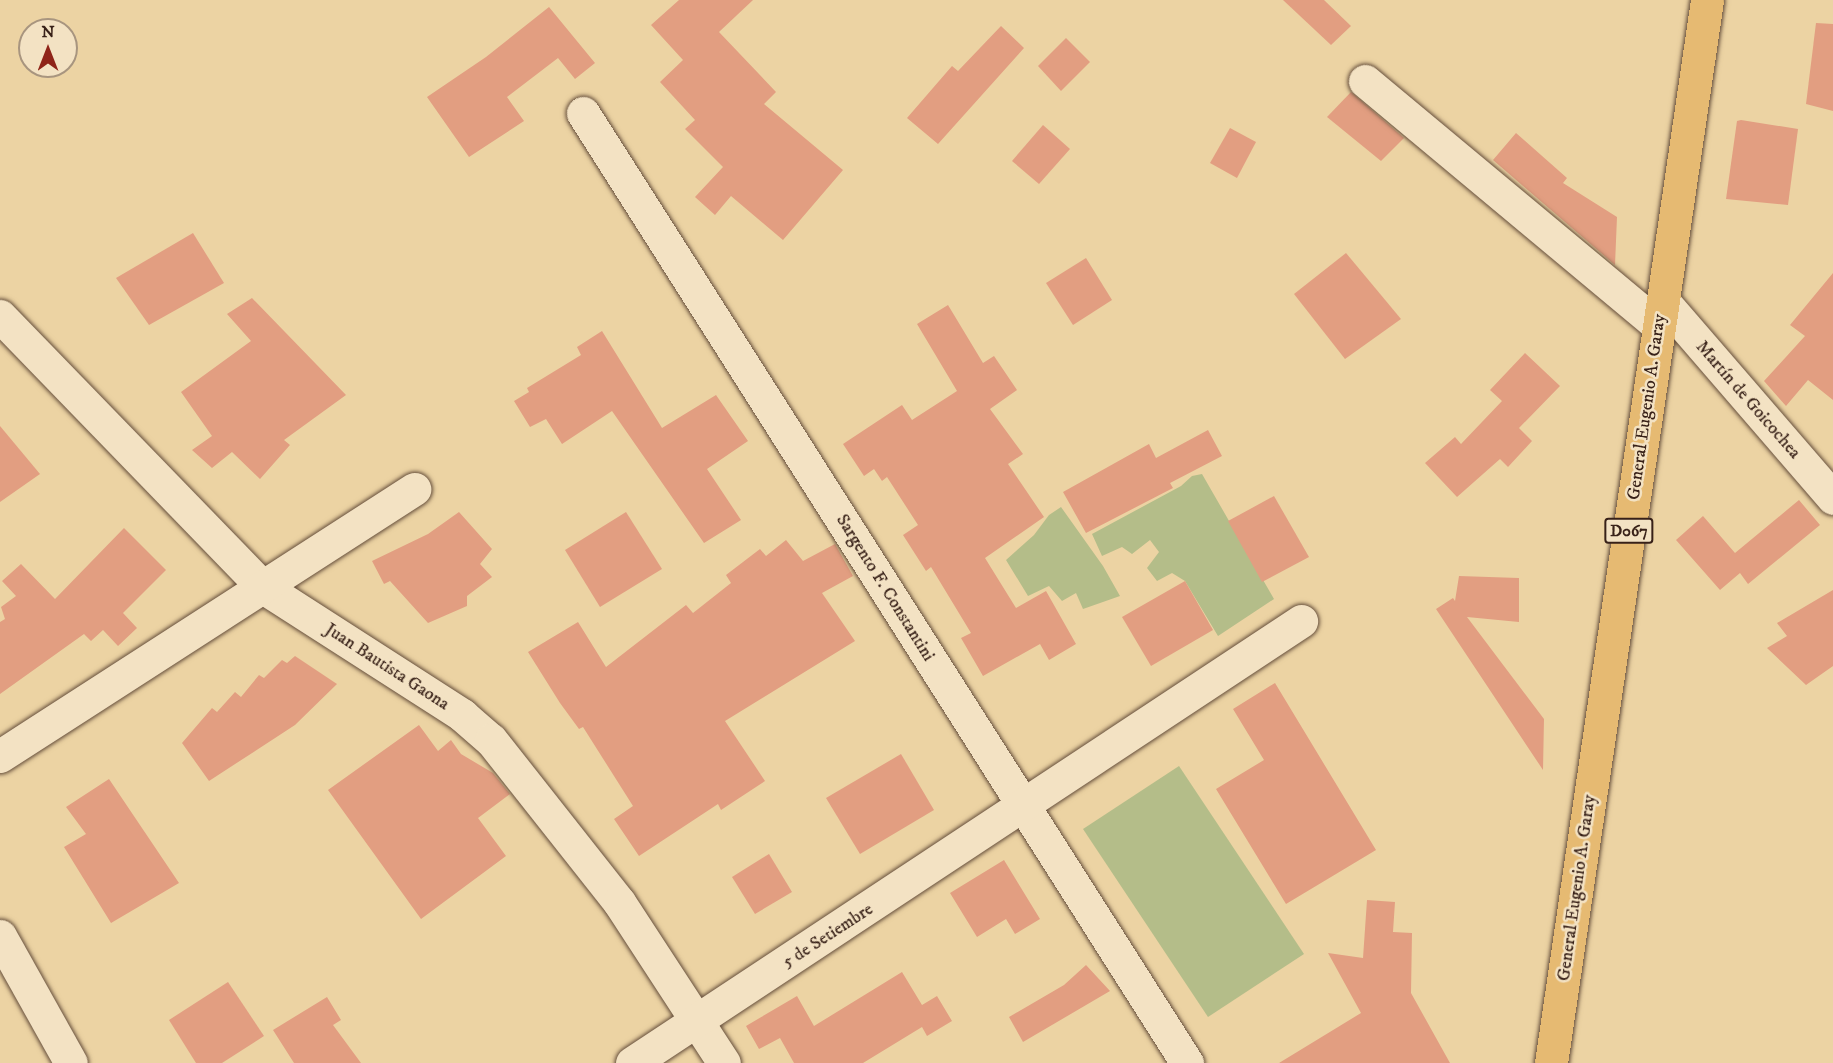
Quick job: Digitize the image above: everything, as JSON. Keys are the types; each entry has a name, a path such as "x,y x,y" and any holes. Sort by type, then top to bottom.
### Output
{"main road":[{"name":"General Eugenio A. Garay","path":"1551,1063 1707,0"}],"street":[{"name":"Martín de Goicochea","path":"1365,81 1661,314 1833,498"},
{"name":"Sargento F. Constantini","path":"583,113 1187,1063"},
{"name":"Juan Bautista Gaona","path":"0,316 262,587 462,716 491,740 619,902 724,1063"},
{"path":"0,756 415,489"},
{"name":"5 de Setiembre","path":"632,1063 1024,807 1301,621"},
{"path":"0,936 71,1063"}],"green space":[{"path":"1202,474 1274,599 1218,636 1185,581 1172,573 1157,581 1147,568 1159,552 1150,540 1132,554 1122,547 1102,556 1092,534 1181,486 1192,476"},
{"path":"1061,507 1103,566 1120,596 1083,609 1076,593 1062,601 1049,586 1028,596 1006,560 1034,535 1049,515"},
{"path":"1179,766 1304,954 1208,1017 1083,829"}],"building":[{"path":"679,0 753,0 719,32 776,92 764,104 843,170 783,240 731,196 715,215 695,197 723,167 685,129 695,120 660,82 683,60 651,25"},
{"path":"1283,0 1324,0 1351,26 1331,45"},
{"path":"549,7 595,63 575,79 558,58 507,97 524,121 469,157 427,97 486,57"},
{"path":"1816,23 1833,24 1833,111 1806,104"},
{"path":"1001,26 1024,48 938,144 907,118 952,66 958,71"},
{"path":"1066,38 1090,62 1061,91 1038,66"},
{"path":"1351,92 1404,138 1381,161 1327,117"},
{"path":"1737,121 1798,129 1788,205 1726,199"},
{"path":"1043,125 1070,149 1039,184 1012,161"},
{"path":"1230,128 1256,142 1237,178 1210,163"},
{"path":"1516,133 1567,178 1563,183 1617,217 1615,265 1493,160"},
{"path":"193,233 224,283 149,325 116,278"},
{"path":"1346,253 1401,319 1345,359 1294,294"},
{"path":"1086,258 1112,300 1073,325 1046,283"},
{"path":"1833,273 1833,400 1808,380 1786,406 1764,381 1805,336 1790,325"},
{"path":"252,298 346,395 284,440 290,445 260,479 232,452 212,468 192,450 212,436 181,392 251,341 227,314"},
{"path":"948,305 983,363 994,356 1017,390 990,409 1023,454 1008,464 1044,517 985,558 1016,608 1046,591 1076,644 1049,660 1040,644 983,676 961,638 971,633 931,567 926,571 903,535 918,525 887,477 882,481 874,469 864,476 843,444 902,405 912,420 957,391 917,324"},
{"path":"602,331 662,428 716,395 748,441 707,469 741,520 704,543 612,411 562,444 546,419 530,427 514,401 529,392 527,388 581,355 577,347"},
{"path":"1525,353 1560,386 1519,428 1532,441 1508,467 1500,459 1457,497 1425,463 1455,437 1461,444 1502,401 1490,390"},
{"path":"0,426 40,474 0,502"},
{"path":"1208,430 1222,456 1170,483 1173,488 1086,533 1063,492 1149,444 1156,458"},
{"path":"1274,496 1309,557 1262,582 1228,521"},
{"path":"1799,500 1820,525 1748,584 1740,573 1720,590 1676,540 1703,516 1735,553"},
{"path":"459,512 492,549 480,564 492,577 467,596 467,606 428,623 390,581 384,584 372,561 428,534"},
{"path":"626,512 662,569 600,607 565,550"},
{"path":"124,528 166,570 123,613 137,628 118,646 103,630 91,641 84,634 0,694 0,622 5,619 1,607 16,596 2,581 21,564 55,599"},
{"path":"786,540 803,561 835,544 853,576 822,593 855,641 725,721 765,781 721,810 718,804 639,856 614,819 633,806 583,727 579,729 528,652 578,622 606,667 686,605 693,613 731,583 726,575 760,549 766,556"},
{"path":"1459,576 1519,578 1519,622 1467,617 1544,719 1543,770 1436,609 1453,598 1455,601"},
{"path":"1185,581 1213,630 1151,666 1122,617"},
{"path":"1833,590 1833,666 1806,685 1767,648 1787,636 1777,623"},
{"path":"295,656 337,684 295,725 209,781 182,743 212,708 217,712 235,692 241,697 259,675 264,678 282,660 287,663"},
{"path":"1275,683 1376,850 1286,904 1216,789 1264,760 1233,709"},
{"path":"419,725 438,751 451,740 461,754 493,773 510,794 478,818 506,856 421,919 328,790"},
{"path":"901,754 934,810 860,854 826,798"},
{"path":"109,779 179,883 111,923 64,847 86,834 66,807"},
{"path":"769,854 792,892 755,914 732,877"},
{"path":"1004,860 1040,919 1015,934 1006,919 977,937 950,893"},
{"path":"1367,900 1395,902 1393,932 1412,933 1411,993 1450,1063 1279,1063 1361,1013 1328,953 1363,958"},
{"path":"1086,965 1110,991 1023,1042 1009,1017 1064,985"},
{"path":"902,972 922,1005 937,996 952,1021 927,1036 922,1027 863,1063 794,1063 780,1038 759,1049 746,1026 797,996 814,1026"},
{"path":"228,982 264,1036 222,1063 196,1063 169,1020"},
{"path":"327,997 341,1020 333,1025 361,1063 294,1063 273,1030"}]}
